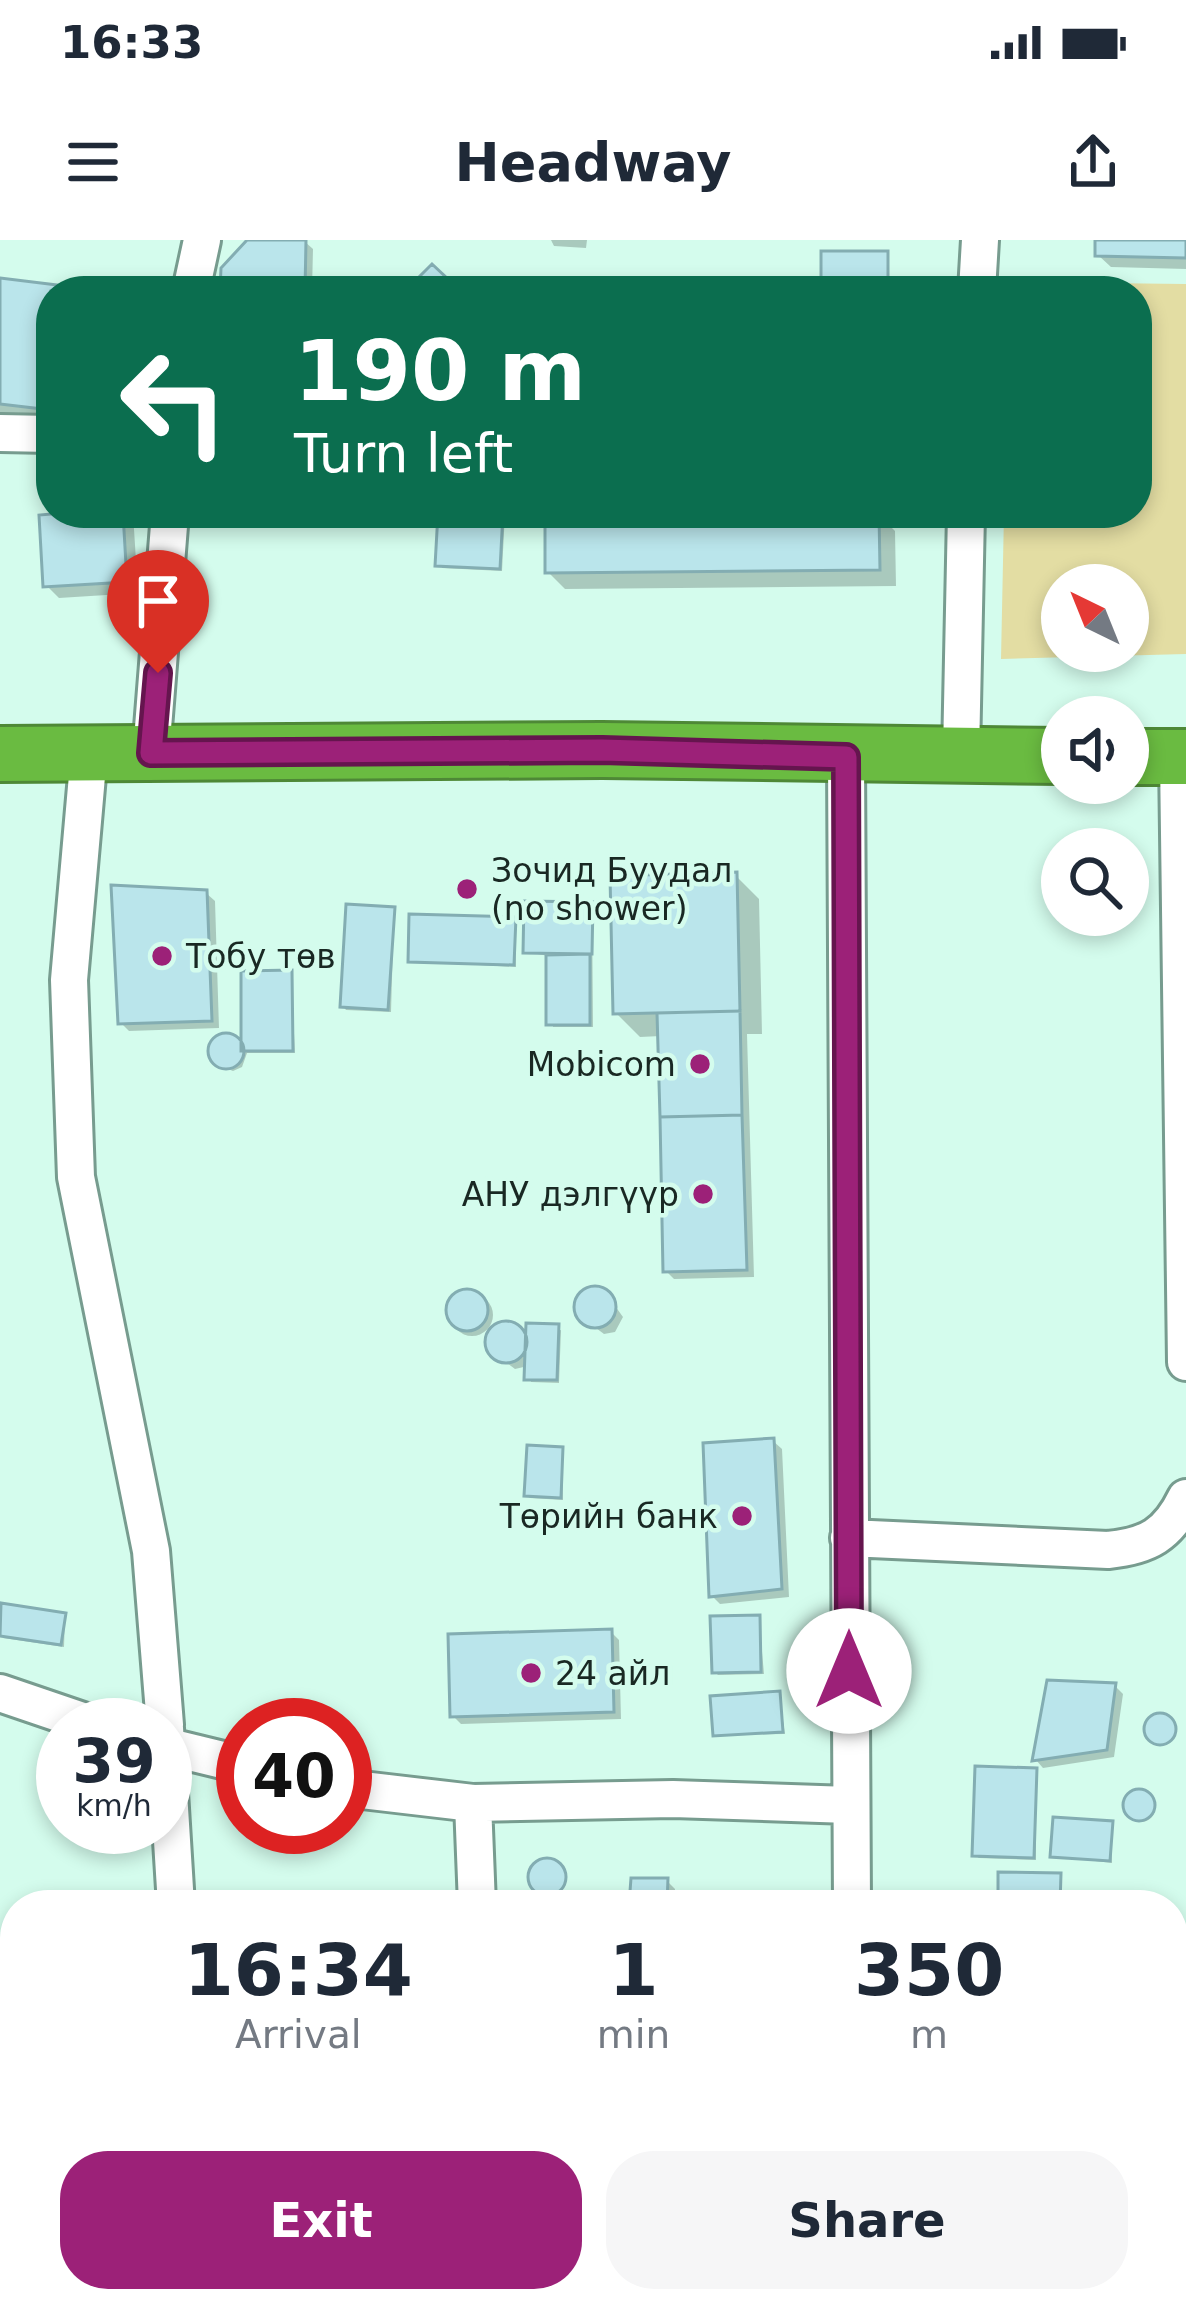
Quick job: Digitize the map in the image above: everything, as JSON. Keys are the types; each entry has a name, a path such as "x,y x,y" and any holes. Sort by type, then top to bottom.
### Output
{"highway":[{"path":"0,754 602,750 846,757 1041,755"}],"street":[{"path":"194,276 202,240"},
{"path":"978,276 980,240"},
{"path":"0,433 36,434"},
{"path":"151,753 169,528"},
{"path":"961,754 966,528"},
{"path":"88,753 69,980 76,1177 151,1551 163,1698"},
{"path":"846,757 852,1890"},
{"path":"1164,757 1186,1362"},
{"path":"849,1538 1108,1550 1142,1547 1172,1526 1186,1498"},
{"path":"0,1694 36,1706"},
{"path":"372,1790 472,1802 850,1804"},
{"path":"472,1802 476,1890"},
{"path":"173,1854 175,1890"}],"shaded area":[{"path":"1152,284 1186,284 1186,654 1149,655 1149,564 1041,564 1041,658 1001,659 1004,528 1152,528"}],"building":[{"path":"247,240 306,240 305,276 221,276 221,268"},
{"path":"1095,240 1186,240 1186,258 1095,256"},
{"path":"821,251 888,251 888,276 821,276"},
{"path":"432,264 445,276 420,276"},
{"path":"0,278 36,282 36,408 0,404"},
{"path":"40,528 124,528 127,582 43,587"},
{"path":"437,528 502,528 500,569 435,566"},
{"path":"545,528 879,528 880,570 545,573"},
{"path":"737,872 740,1011 613,1014 610,876"},
{"name":"Тобу төв","path":"111,885 207,890 212,1021 118,1024"},
{"path":"524,901 593,902 592,954 523,953"},
{"path":"346,904 395,907 388,1010 340,1007"},
{"path":"409,914 516,917 514,965 408,962"},
{"path":"590,954 590,1025 546,1025 546,955"},
{"path":"292,970 293,1051 241,1051 241,971"},
{"name":"Mobicom","path":"740,1011 742,1115 660,1117 657,1013"},
{"path":"226,1033 239,1038 244,1051 239,1064 226,1069 213,1064 208,1051 213,1038"},
{"name":"АНУ дэлгүүр","path":"742,1115 747,1270 663,1272 660,1117"},
{"path":"595,1286 610,1292 616,1307 610,1322 595,1328 580,1322 574,1307 580,1292"},
{"path":"467,1289 482,1295 488,1310 482,1325 467,1331 452,1325 446,1310 452,1295"},
{"path":"506,1321 521,1327 527,1342 521,1357 506,1363 491,1357 485,1342 491,1327"},
{"path":"526,1323 559,1324 557,1380 524,1380"},
{"name":"Төрийн банк","path":"774,1438 782,1589 709,1597 703,1443"},
{"path":"527,1445 563,1447 561,1498 524,1496"},
{"path":"1,1603 66,1613 61,1645 0,1636"},
{"path":"760,1615 761,1672 712,1673 710,1616"},
{"name":"24 айл","path":"612,1629 614,1712 450,1717 448,1634"},
{"path":"1047,1680 1116,1683 1107,1750 1032,1761"},
{"path":"780,1691 783,1732 713,1736 710,1696"},
{"path":"1160,1713 1171,1718 1176,1729 1171,1740 1160,1745 1149,1740 1144,1729 1149,1718"},
{"path":"975,1766 1037,1768 1034,1858 972,1856"},
{"path":"1139,1789 1150,1794 1155,1805 1150,1816 1139,1821 1128,1816 1123,1805 1128,1794"},
{"path":"1053,1817 1113,1821 1110,1861 1050,1857"},
{"path":"540,1860 554,1860 564,1870 560,1890 534,1890 530,1884 530,1870"},
{"path":"998,1872 1061,1873 1060,1890 998,1890"},
{"path":"631,1878 668,1878 668,1890 630,1890"}],"place":[{"name":"Зочид Буудал (no shower)","path":"467,889"},
{"name":"Тобу төв","path":"162,956"},
{"name":"Mobicom","path":"700,1064"},
{"name":"АНУ дэлгүүр","path":"703,1194"},
{"name":"Төрийн банк","path":"742,1516"},
{"name":"24 айл","path":"531,1673"}],"route":[{"path":"158,673 151,753 602,750 846,757 849,1671"}]}
